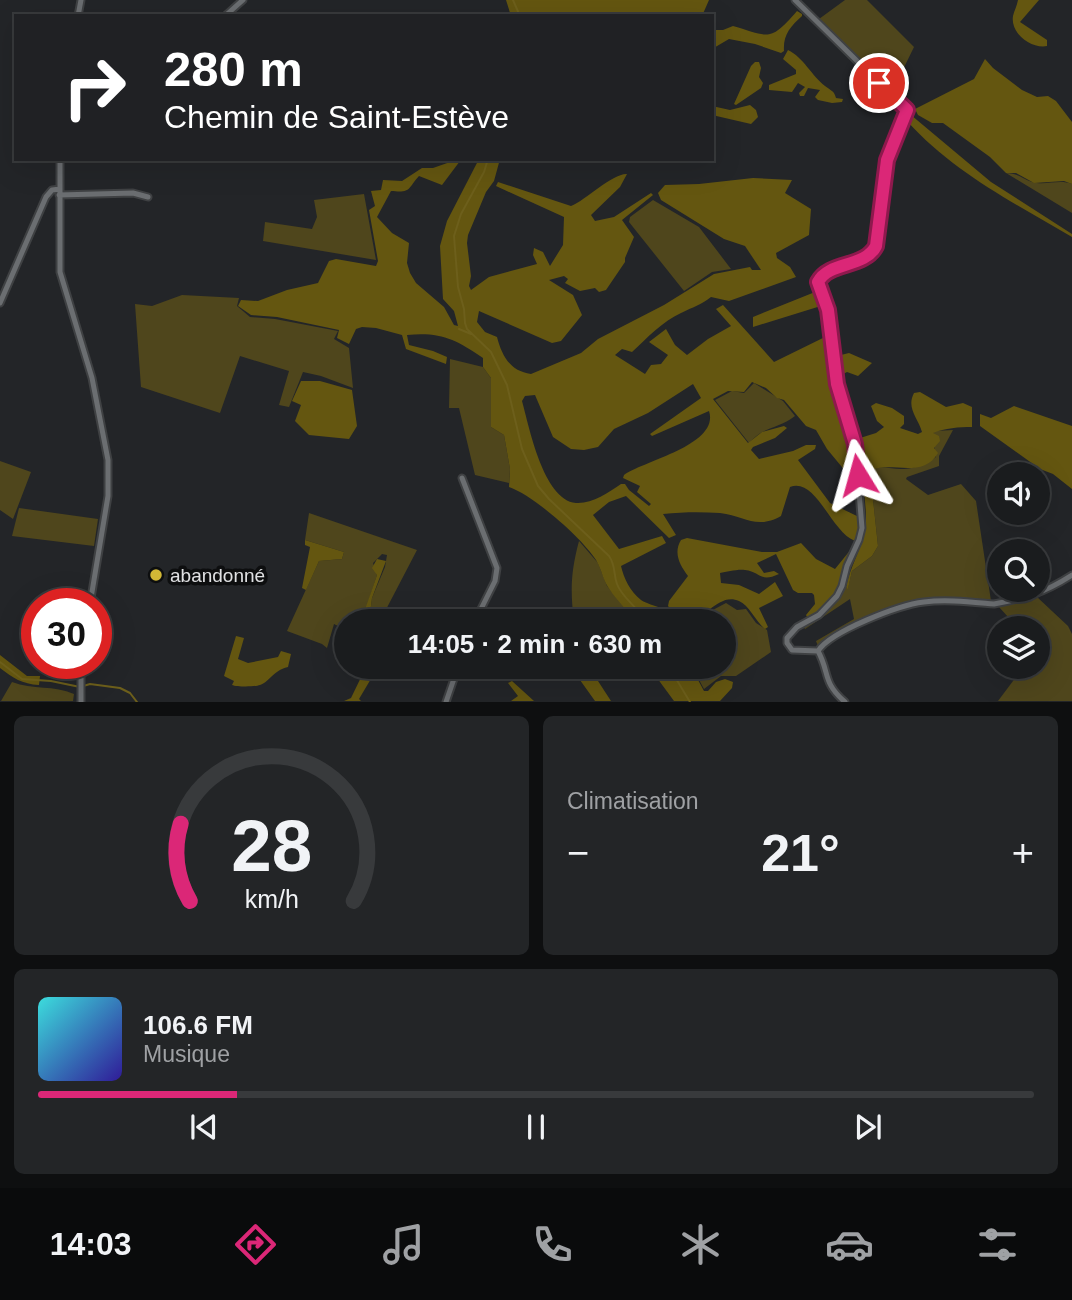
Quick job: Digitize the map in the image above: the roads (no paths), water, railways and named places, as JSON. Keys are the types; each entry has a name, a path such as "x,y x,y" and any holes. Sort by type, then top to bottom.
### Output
{"street":[{"path":"227,14 243,0"},
{"path":"795,0 907,110 887,160 878,240 874,250 862,259 825,273 818,282 828,310 837,384 855,444 862,528 837,596 820,615 797,627 787,638 787,643 793,650 818,651"},
{"path":"60,161 60,272 92,378 108,460 108,496 93,588"},
{"path":"0,303 10,275 48,194 133,193 148,197"},
{"path":"462,478 497,568 495,581 481,609"},
{"path":"818,651 848,627 908,606 925,601 994,604 1005,602 1041,594 1072,575"},
{"path":"818,651 824,663 827,682 845,702"},
{"path":"80,702 81,679"},
{"path":"446,702 454,679"}],"waterway":[{"path":"513,0 519,14"},
{"path":"487,161 461,214 454,236 458,287 465,323 467,329 491,352 507,385 522,449 538,486 609,556 619,589 636,609"},
{"path":"459,329 471,334"},
{"path":"0,662 22,679 80,687 90,684 120,688 130,693 137,702"},
{"path":"676,679 690,702"}],"place":[{"name":"abandonné","path":"156,575"}]}
